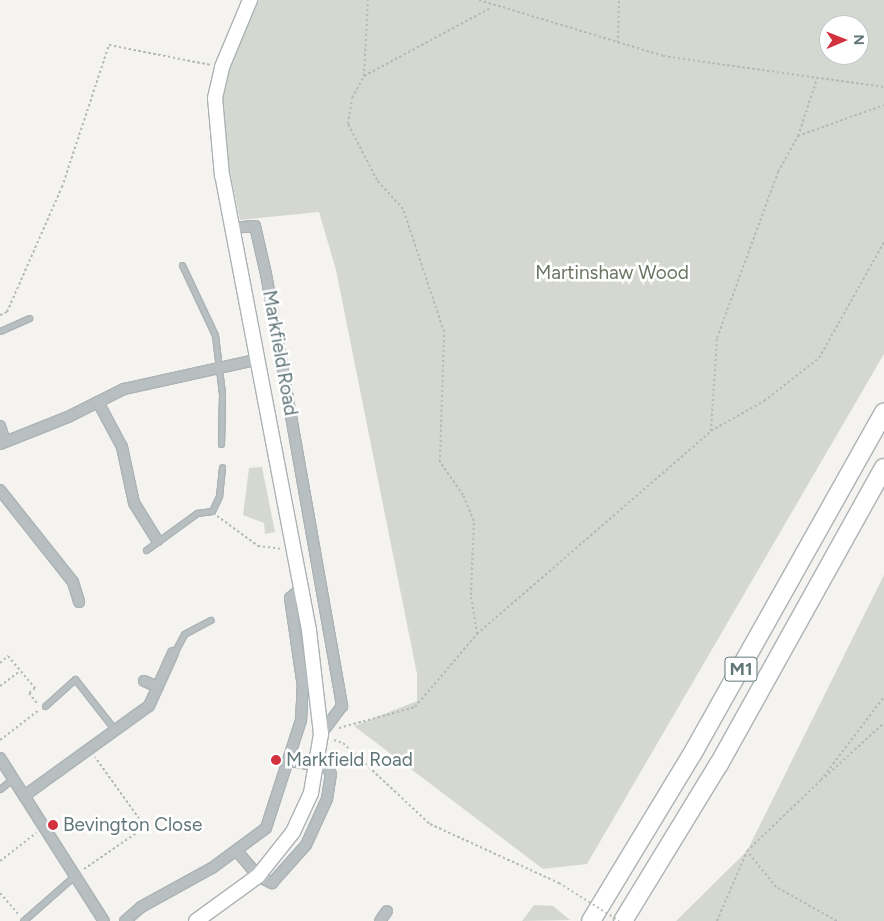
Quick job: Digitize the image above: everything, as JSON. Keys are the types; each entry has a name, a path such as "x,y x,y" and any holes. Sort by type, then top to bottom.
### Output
{"highway":[{"name":"M1","path":"591,921 705,732 884,412"},
{"name":"M1","path":"623,921 719,764 884,468"}],"street":[{"name":"Markfield Road","path":"196,921 258,876 293,832 311,793 321,734 293,546 259,359 230,228 216,98 222,67 250,0"},
{"name":"Markfield Road","path":"230,228 255,226 266,274 342,706 321,734"},
{"path":"0,426 3,442 98,402 124,388 259,359"},
{"path":"98,402 122,447 134,502 157,540"},
{"path":"0,490 73,582 79,602"},
{"path":"125,921 141,907 237,851 266,828 291,761 303,686 290,598 300,589"},
{"path":"24,796 149,706 174,653"},
{"path":"144,681 158,687"},
{"path":"0,758 104,921"},
{"path":"291,761 317,764"},
{"path":"237,851 258,876"},
{"path":"380,921 387,911"}],"lane":[{"path":"182,265 205,307 220,368 221,444"},
{"path":"0,331 29,318"},
{"path":"146,550 157,540 197,513 212,511 219,496 222,467"},
{"path":"174,653 184,634 210,620"},
{"path":"43,707 75,679 115,730"},
{"path":"0,789 13,778"},
{"path":"23,921 74,876"}],"path":[{"path":"368,0 364,76 352,98 348,124 377,180 403,209 444,332 440,462 463,495 474,521 471,595 477,634"},
{"path":"479,0 492,7 663,56 818,76 884,87"},
{"path":"618,43 619,0"},
{"path":"364,76 492,7"},
{"path":"0,315 7,312 62,187 109,45 222,67"},
{"path":"711,431 717,338 778,172 798,136 818,76"},
{"path":"798,136 884,105"},
{"path":"321,734 415,707 477,634 711,431 764,402 819,358 884,242"},
{"path":"212,511 268,550 293,546"},
{"path":"0,663 8,656 35,688 29,693 43,707 0,740"},
{"path":"0,686 20,671"},
{"path":"821,780 884,697"},
{"path":"717,921 747,851 884,723"},
{"path":"321,734 344,743 430,824 558,883 619,921"},
{"path":"74,876 145,827 89,749"},
{"path":"0,861 43,828"},
{"path":"747,851 776,887 837,921"},
{"path":"0,893 23,921"}],"green space":[{"name":"Martinshaw Wood","path":"259,0 884,0 884,354 587,864 543,869 354,726 417,701 417,674 336,270 319,212 240,220 215,98"},
{"path":"262,467 275,532 265,534 264,523 243,515 249,468"},
{"path":"884,575 884,921 676,921 747,851"},
{"path":"534,905 553,906 570,920 522,921"}],"place":[{"name":"Markfield Road","path":"276,760"},
{"name":"Bevington Close","path":"53,825"}]}
